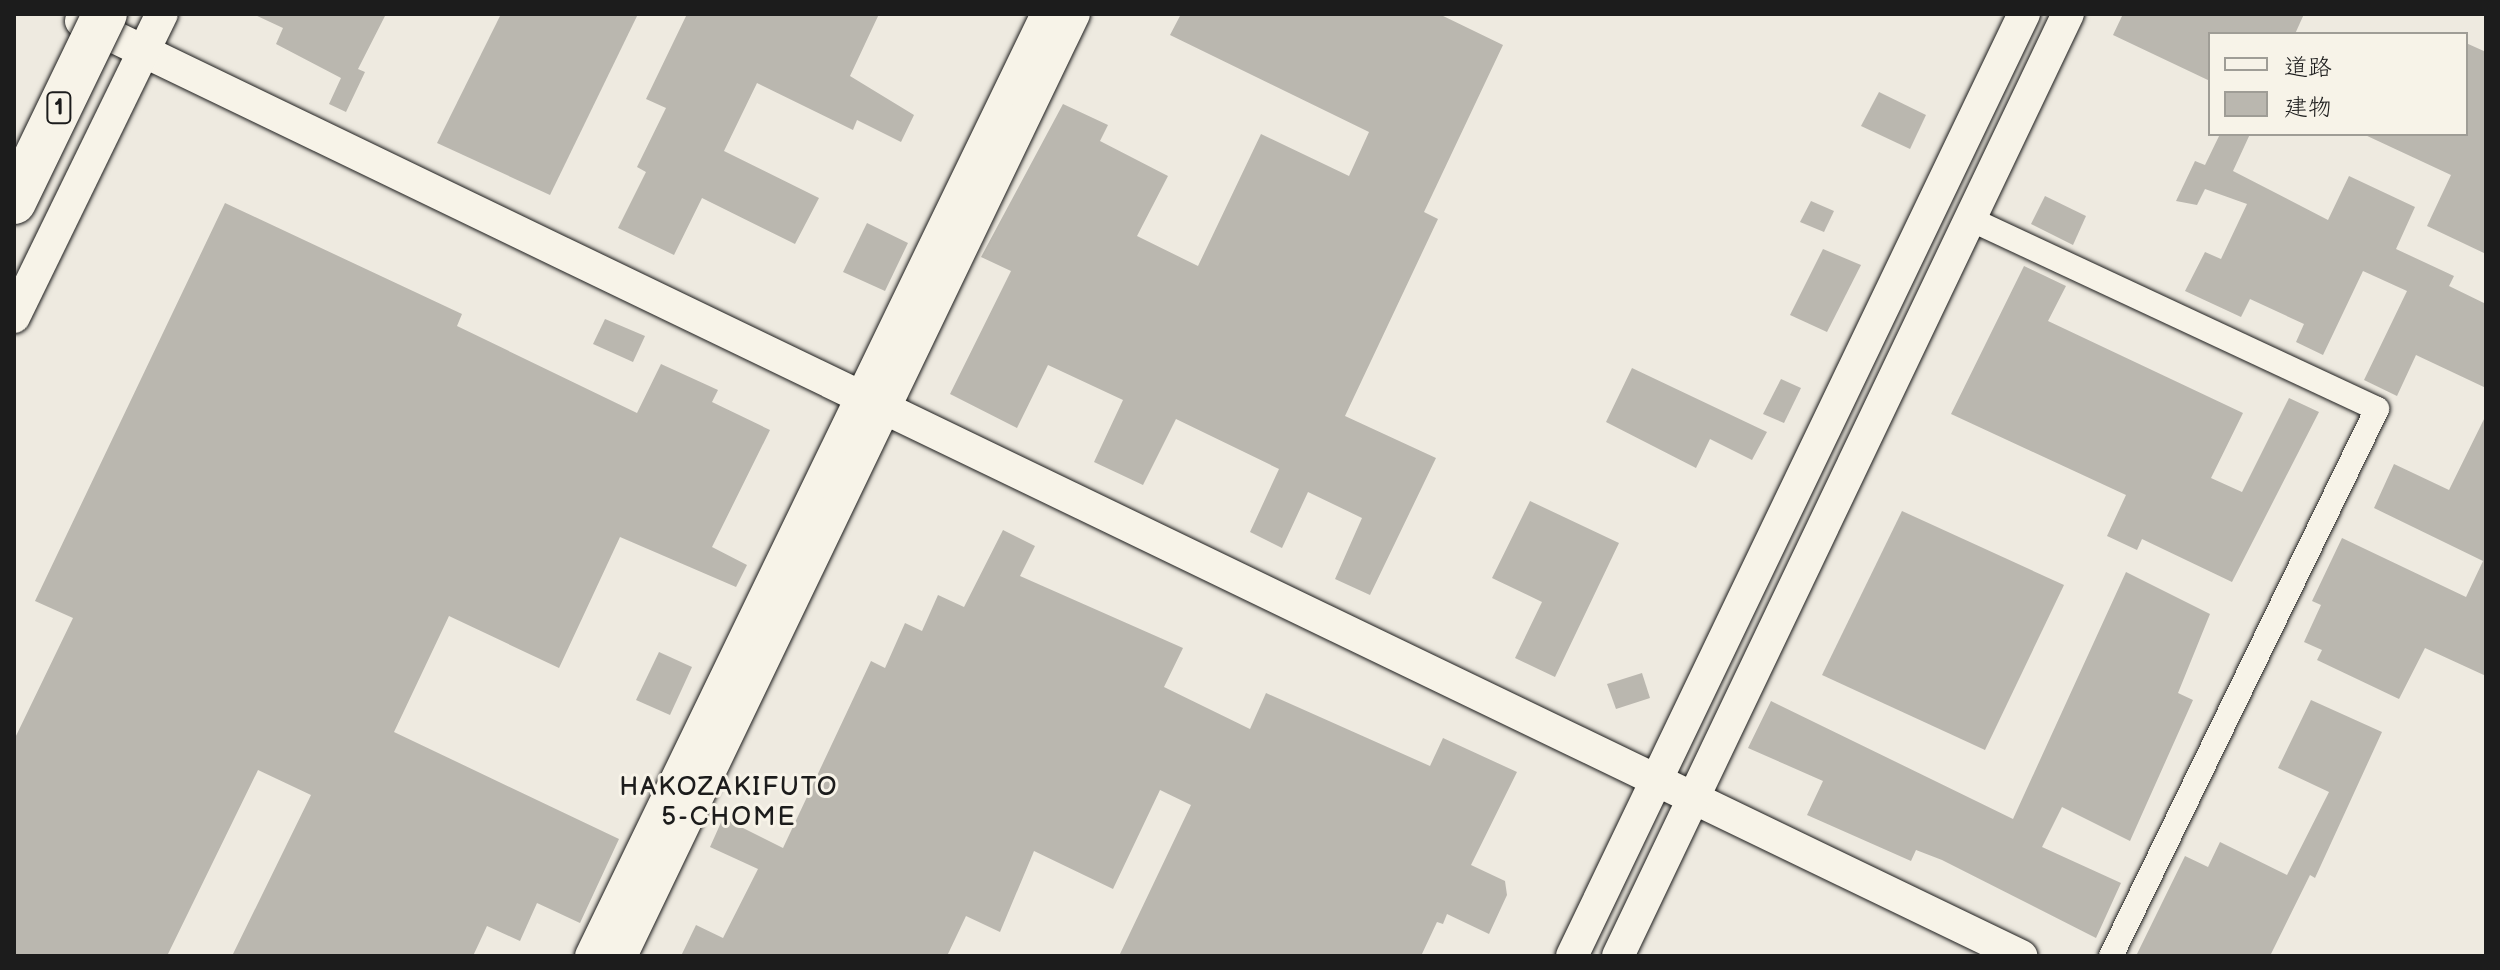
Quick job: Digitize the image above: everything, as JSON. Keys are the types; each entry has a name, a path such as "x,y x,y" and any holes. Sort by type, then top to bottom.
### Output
{"highway":[{"name":"1","path":"14,183 91,16"},
{"name":"1","path":"14,202 91,16"}],"street":[{"path":"14,317 162,14"},
{"path":"621,956 873,405 1047,14"},
{"path":"591,956 1074,14"},
{"path":"1572,956 2024,14"},
{"path":"1618,956 2068,14"},
{"path":"14,167 91,16 143,55 1655,782 1694,795 2021,956"},
{"path":"1970,219 2377,409 2111,956"}],"building":[{"path":"253,14 386,14 358,69 365,72 346,112 329,104 341,78 276,44 283,28"},
{"path":"501,14 638,14 550,195 437,143"},
{"path":"687,14 879,14 850,76 914,115 901,142 857,120 853,130 757,83 724,151 819,198 795,244 702,198 674,255 618,228 646,172 637,167 666,108 646,99"},
{"path":"1181,14 1439,14 1503,45 1424,212 1438,219 1345,416 1436,458 1370,595 1335,579 1362,518 1308,492 1282,548 1250,532 1279,469 1176,419 1143,485 1094,462 1123,400 1048,365 1017,428 950,394 1011,271 981,257 1063,104 1108,125 1100,141 1168,176 1137,236 1198,266 1261,134 1349,176 1369,132 1170,35"},
{"path":"2123,14 2304,14 2296,32 2208,32 2208,80 2113,35"},
{"path":"2468,44 2486,52 2486,254 2427,226 2451,175 2367,136 2468,136"},
{"path":"1879,92 1926,115 1910,149 1861,126"},
{"path":"2219,136 2249,136 2233,171 2328,220 2349,176 2415,207 2396,249 2454,276 2449,286 2486,304 2486,388 2416,355 2397,396 2364,380 2407,291 2363,271 2323,355 2296,342 2304,324 2250,299 2241,317 2185,291 2205,252 2221,259 2247,204 2205,189 2197,205 2176,201 2195,161 2205,165"},
{"path":"2045,196 2086,216 2073,245 2031,224"},
{"path":"1811,201 1834,211 1824,232 1800,222"},
{"path":"225,203 462,314 457,326 637,413 661,364 718,390 712,402 770,430 712,547 747,565 736,587 620,537 559,668 449,616 394,732 619,839 580,923 537,903 520,941 487,926 473,956 232,956 311,795 258,770 167,956 14,956 14,740 73,618 35,601"},
{"path":"867,223 908,243 885,291 843,272"},
{"path":"1823,249 1861,265 1827,332 1790,315"},
{"path":"2024,266 2066,286 2048,321 2243,413 2211,478 2242,492 2289,398 2319,412 2232,582 2142,539 2137,550 2107,536 2126,495 1951,414"},
{"path":"605,319 645,336 633,362 593,344"},
{"path":"1632,368 1767,432 1752,460 1710,439 1696,468 1606,422"},
{"path":"1781,379 1801,388 1784,423 1763,414"},
{"path":"2486,415 2486,676 2425,648 2399,699 2317,660 2322,650 2304,642 2321,605 2312,601 2342,538 2466,597 2483,561 2374,508 2394,464 2449,490"},
{"path":"1530,501 1619,543 1555,677 1515,658 1542,602 1492,578"},
{"path":"1902,511 2064,585 1985,750 1822,675"},
{"path":"1003,530 1035,546 1020,576 1183,648 1164,687 1250,729 1266,693 1430,766 1443,738 1517,772 1471,865 1505,881 1507,895 1489,934 1447,914 1443,924 1437,922 1421,956 1119,956 1191,805 1160,790 1113,889 1034,851 1000,932 966,916 947,956 681,956 696,925 723,938 758,869 710,847 723,818 783,848 871,661 885,668 905,623 922,631 938,595 964,607"},
{"path":"2126,572 2210,614 2178,693 2193,700 2130,841 2062,807 2042,847 2121,883 2096,938 1942,860 1916,850 1911,861 1807,815 1823,781 1748,748 1771,701 2013,819"},
{"path":"659,652 692,667 670,715 636,700"},
{"path":"1642,673 1650,698 1616,709 1607,684"},
{"path":"2311,700 2382,732 2315,878 2310,875 2270,956 2136,956 2185,856 2208,867 2220,842 2287,875 2329,792 2278,768"}],"district":[{"name":"HAKOZAKIFUTO 5-CHOME","path":"729,803"}]}
